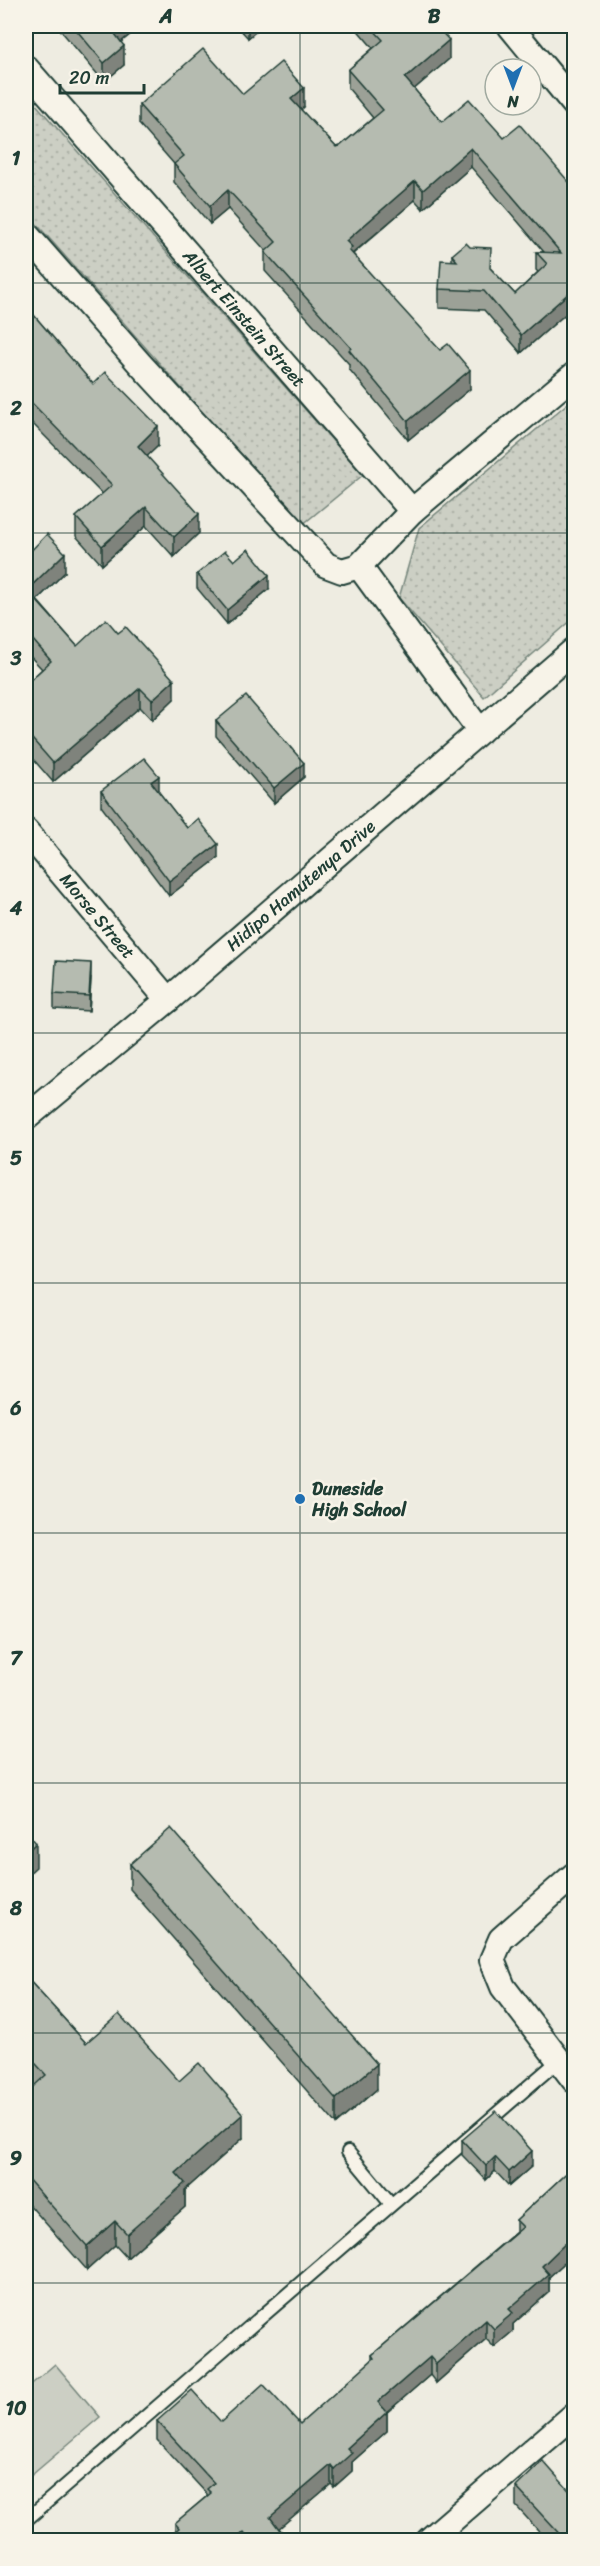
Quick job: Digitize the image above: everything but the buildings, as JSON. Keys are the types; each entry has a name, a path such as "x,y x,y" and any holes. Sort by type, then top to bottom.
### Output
{"street":[{"path":"510,26 574,104"},
{"name":"Albert Einstein Street","path":"26,68 412,511"},
{"path":"26,234 141,365 326,565 342,571 359,566 412,511 574,375"},
{"path":"359,566 480,731"},
{"name":"Hidipo Hamutenya Drive","path":"26,1118 168,1000 574,650"},
{"name":"Morse Street","path":"26,831 168,1000"},
{"path":"574,1875 501,1939 492,1960 503,1987 574,2080"},
{"path":"429,2541 574,2415"}],"lane":[{"path":"26,2520 558,2061"},
{"path":"348,2152 391,2204"}],"shaded area":[{"path":"26,93 363,475 302,525 26,212"},
{"path":"574,398 574,618 484,697 399,598 419,528"},
{"path":"55,2364 100,2417 26,2480 26,2389"}],"place":[{"name":"Duneside High School","path":"300,1499"}]}
